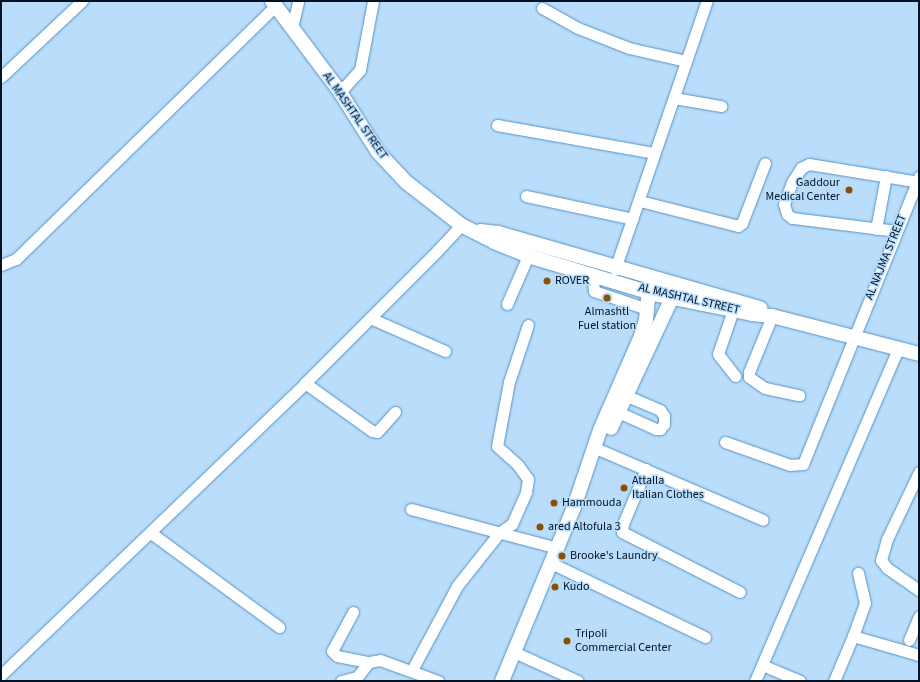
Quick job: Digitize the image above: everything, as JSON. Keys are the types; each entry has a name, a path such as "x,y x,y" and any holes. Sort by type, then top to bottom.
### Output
{"main road":[{"name":"AL MASHTAL STREET","path":"274,3 340,92 378,152 406,182 466,228 494,242 528,256 592,274 649,284 733,310 772,316 919,354"},
{"name":"AL MASHTAL STREET","path":"466,228 498,233 616,269 649,284"},
{"path":"502,681 558,548 584,480 600,430 641,336 647,309 649,284"},
{"name":"AL MASHTAL STREET","path":"675,291 758,307 772,316"},
{"path":"584,480 627,396 675,291"}],"street":[{"path":"1,77 82,1"},
{"path":"292,28 298,1"},
{"path":"340,92 360,70 374,1"},
{"path":"616,269 640,201 654,153 707,1"},
{"path":"1,265 16,259 274,3"},
{"path":"542,8 578,28 629,48 686,61"},
{"path":"674,98 721,106"},
{"path":"497,125 654,153"},
{"path":"640,201 738,226 742,223 765,163"},
{"path":"897,231 798,221 787,214 784,204 801,168 809,164 918,180"},
{"path":"876,229 886,176"},
{"name":"AL NAJMA STREET","path":"725,442 790,465 803,464 918,180"},
{"path":"526,196 633,219"},
{"path":"1,675 151,533 370,318 466,228"},
{"path":"507,304 528,256"},
{"path":"592,274 594,290 647,309"},
{"path":"733,310 718,354 735,376"},
{"path":"772,316 749,372 749,377 765,388 799,395"},
{"path":"370,318 445,351"},
{"path":"412,670 457,586 499,533 512,524 526,492 528,479 518,465 497,446 509,382 528,325"},
{"path":"755,681 898,349"},
{"path":"305,383 372,431 377,432 395,412"},
{"path":"618,412 656,429 660,429 664,424 664,416 660,410 627,396"},
{"path":"600,450 763,520"},
{"path":"646,469 623,524 622,532 740,592"},
{"path":"919,472 887,539 881,560 887,568 919,590"},
{"path":"411,509 558,548"},
{"path":"151,533 278,626"},
{"path":"551,563 705,637"},
{"path":"834,681 865,603 858,573"},
{"path":"352,612 332,651 337,656 369,662 380,660 412,670 438,681"},
{"path":"909,640 919,616"},
{"path":"852,636 919,655"},
{"path":"514,652 578,681"},
{"path":"341,681 355,679 369,662"},
{"path":"762,665 800,681"},
{"path":"1,679 5,681"}],"place":[{"name":"Gaddour Medical Center","path":"849,190"},
{"name":"ROVER","path":"547,281"},
{"name":"Almashtl Fuel station","path":"607,298"},
{"name":"Attalla Italian Clothes","path":"624,488"},
{"name":"Hammouda","path":"554,503"},
{"name":"ared Altofula 3","path":"540,527"},
{"name":"Brooke's Laundry","path":"562,556"},
{"name":"Kudo","path":"555,587"},
{"name":"Tripoli Commercial Center","path":"567,641"}]}
